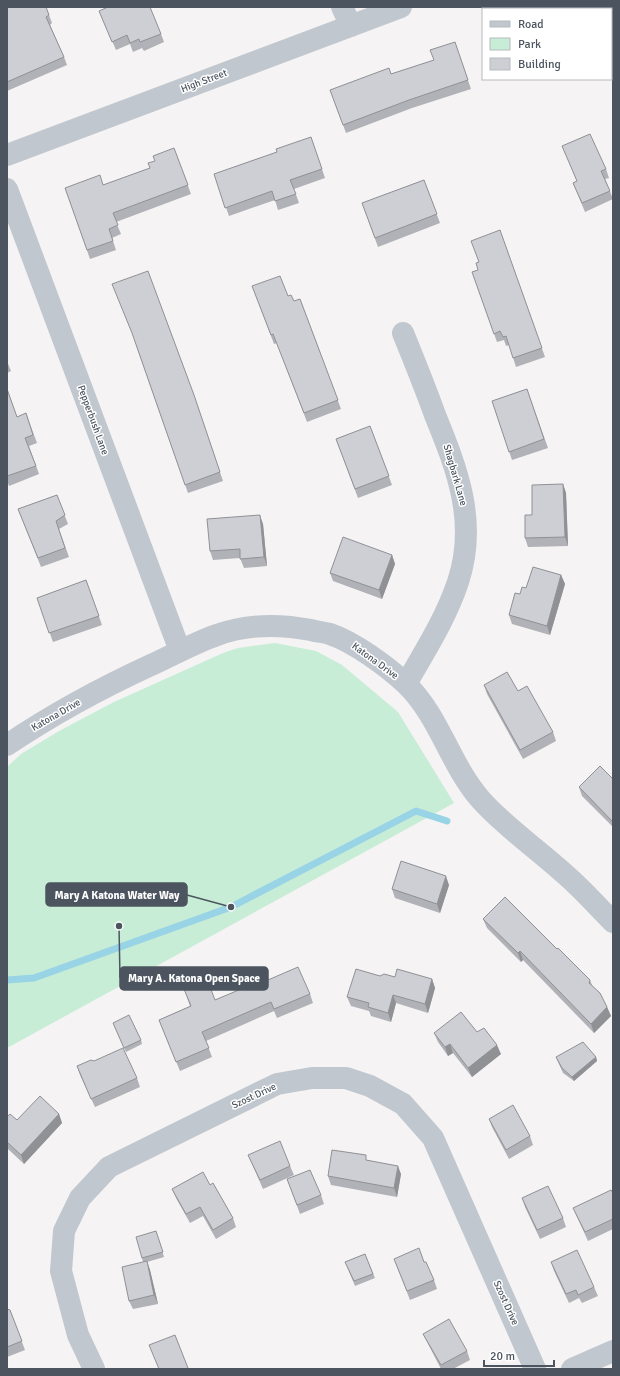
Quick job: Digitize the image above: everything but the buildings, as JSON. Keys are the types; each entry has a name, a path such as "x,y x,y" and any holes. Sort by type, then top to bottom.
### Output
{"street":[{"name":"High Street","path":"7,155 346,16 401,7"},
{"name":"Pepperbush Lane","path":"7,189 180,651"},
{"name":"Shagbark Lane","path":"403,333 453,459 464,502 467,531 466,550 459,581 444,616 406,684"},
{"name":"Katona Drive","path":"7,745 44,720 106,686 218,634 245,628 273,625 330,634 353,644 374,658 406,684 419,699 437,726 465,778 480,799 502,821 568,877 613,922"},
{"name":"Szost Drive","path":"94,1369 78,1335 61,1271 64,1231 80,1198 109,1167 277,1084 312,1078 346,1078 370,1086 403,1104 433,1138 535,1369"},
{"path":"572,1369 613,1351"}],"green space":[{"path":"275,643 316,651 342,665 398,712 454,803 7,1048 7,767 21,754 59,731 114,702 223,653 238,648"}],"waterway":[{"path":"7,980 34,978 231,907 416,811 447,821"}],"place":[{"name":"Mary A Katona Water Way","path":"231,907"},
{"name":"Mary A. Katona Open Space","path":"119,926"}]}
